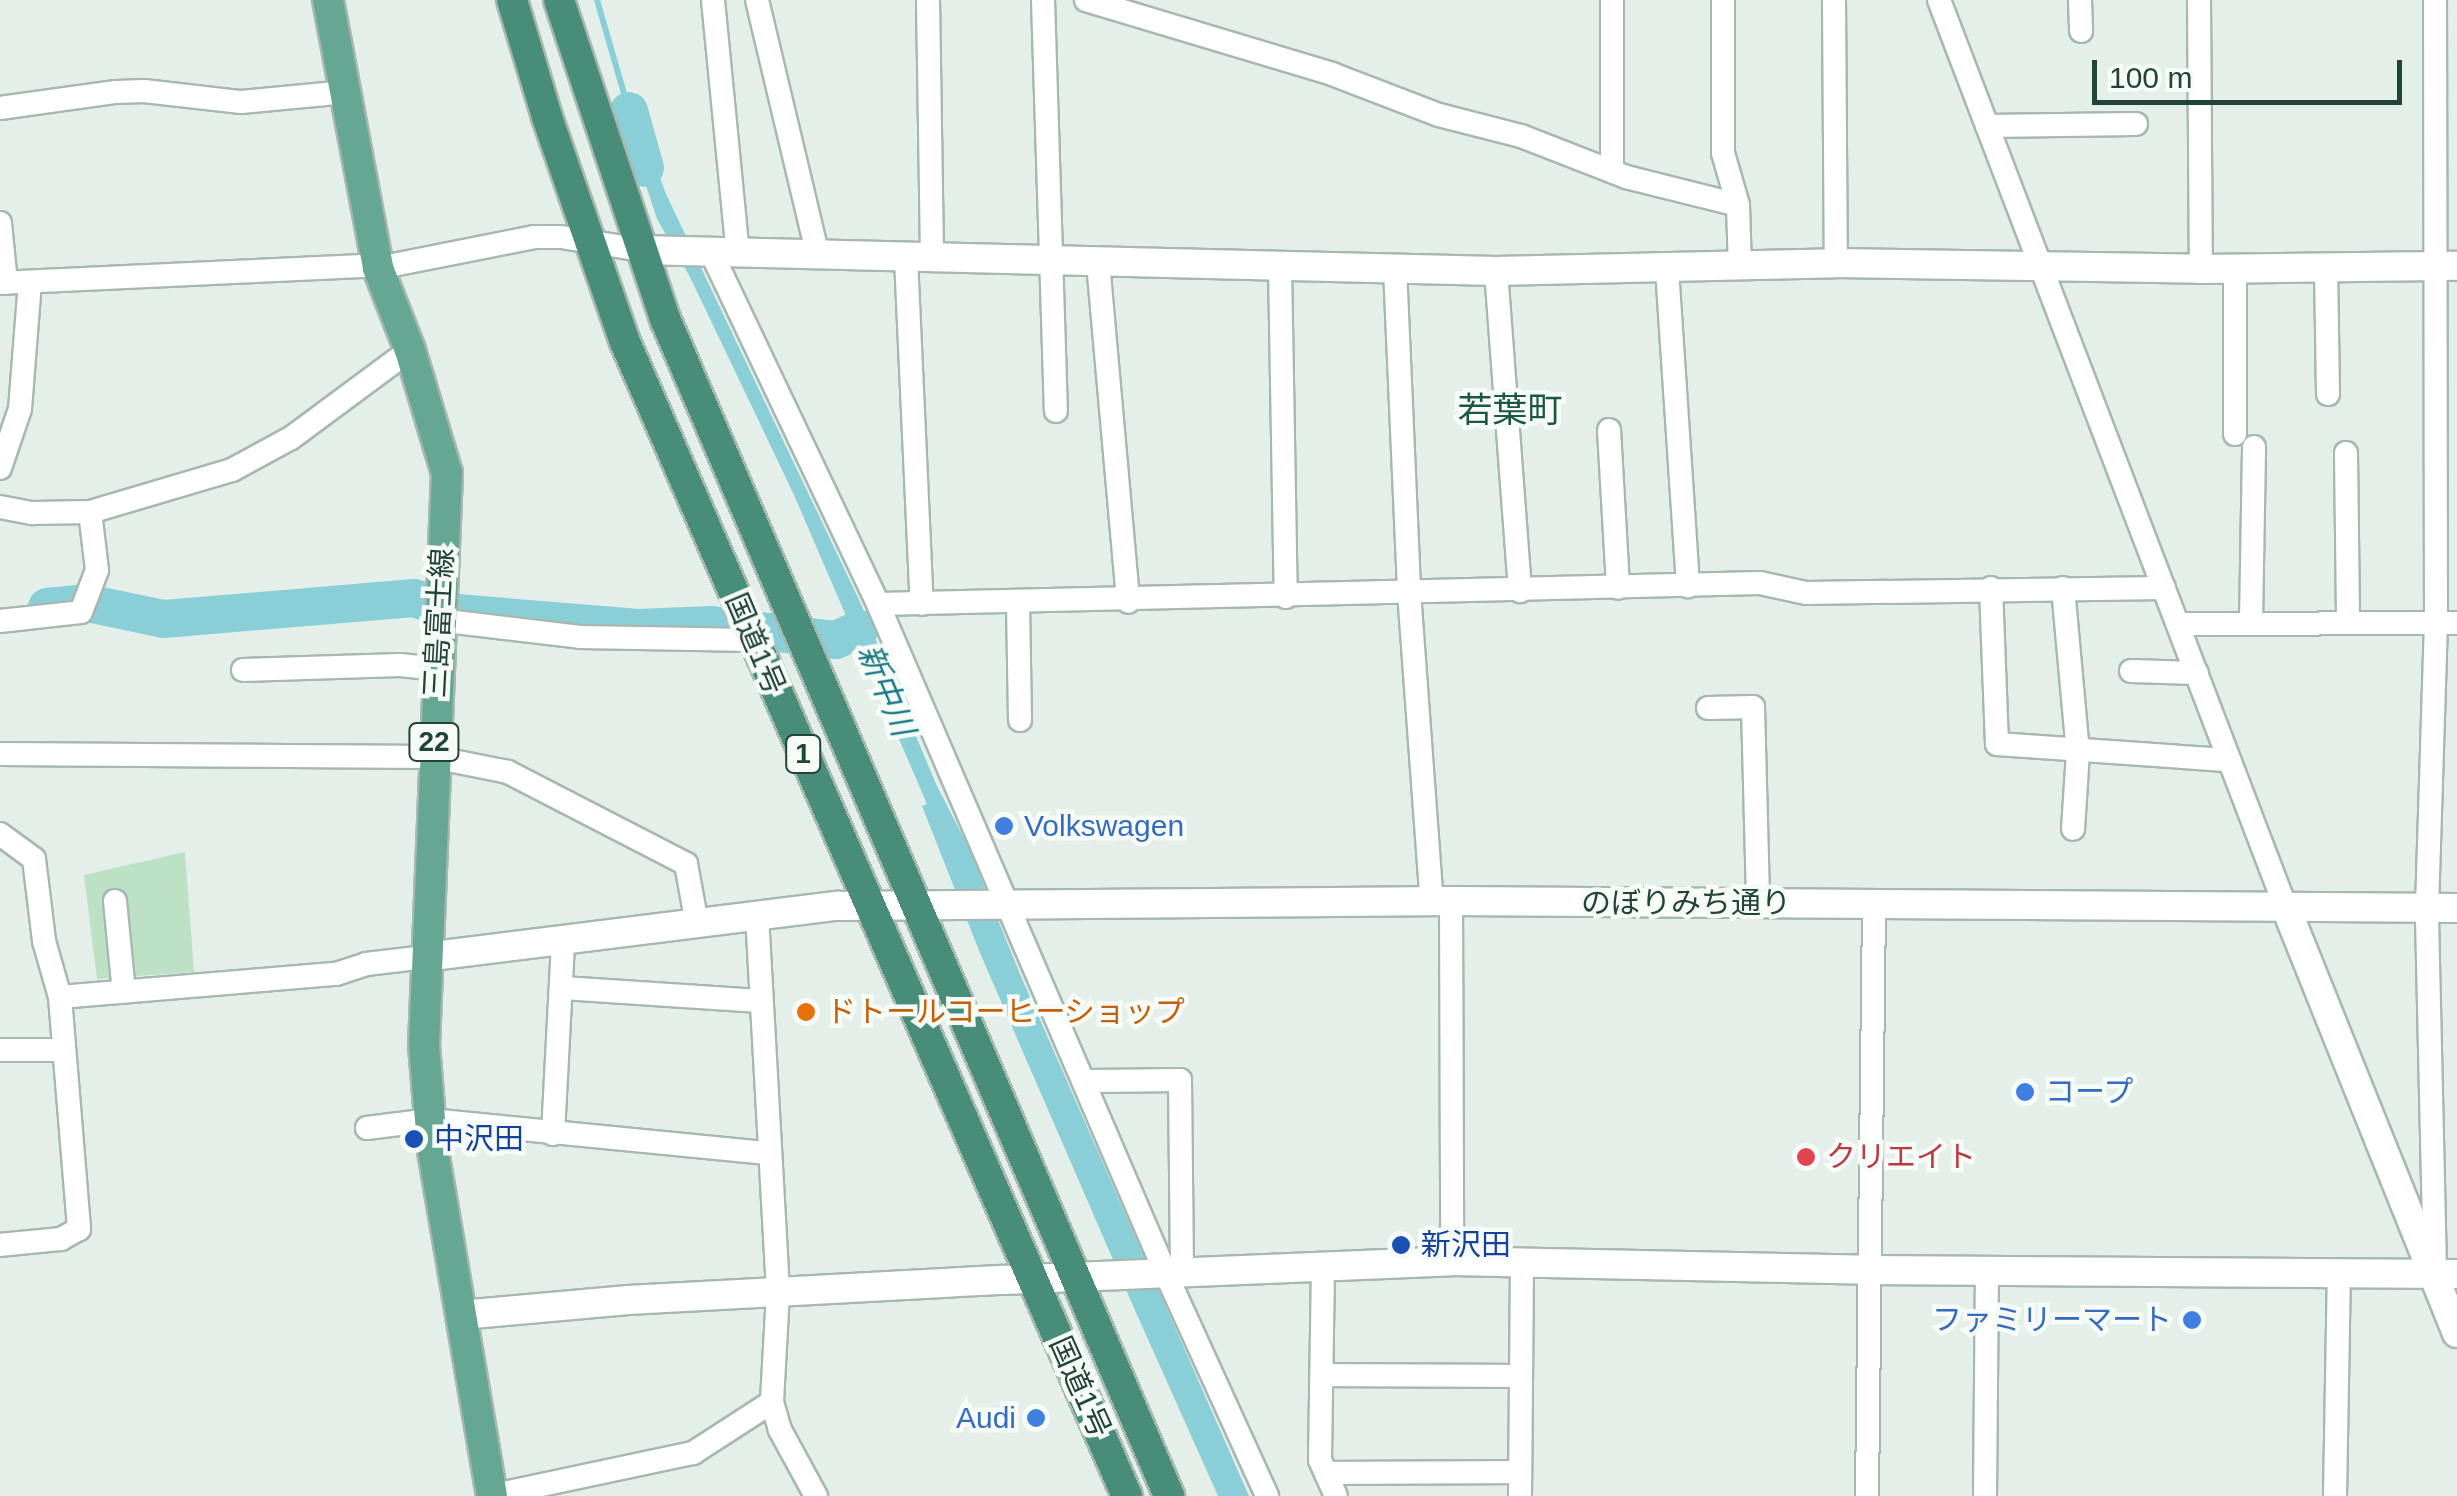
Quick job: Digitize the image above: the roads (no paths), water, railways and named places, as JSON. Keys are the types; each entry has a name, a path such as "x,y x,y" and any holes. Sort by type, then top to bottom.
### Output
{"highway":[{"name":"国道1号","path":"512,0 625,342 1128,1496"},
{"name":"国道1号","path":"558,0 646,250 666,320 1087,1277 1169,1496"}],"main road":[{"name":"三島富士線","path":"328,0 378,267 410,350 447,474 436,668 424,1045 430,1120 491,1496"}],"street":[{"path":"712,0 717,252 878,604 1174,1273 1267,1496"},
{"path":"757,0 818,256"},
{"path":"922,604 919,258 928,0"},
{"path":"1043,0 1056,411"},
{"path":"1086,0 1332,74 1439,114 1521,136 1612,171 1738,205"},
{"path":"1612,0 1612,171"},
{"path":"1723,0 1723,153 1738,205 1740,268"},
{"path":"1834,0 1836,263"},
{"path":"1939,0 2286,908 2446,1273"},
{"path":"2080,0 2081,30"},
{"path":"2198,0 2201,269"},
{"path":"2435,0 2447,266 2446,623 2427,908 2446,1273 2457,1333"},
{"path":"0,108 130,91 241,102 347,92"},
{"path":"1986,126 2136,124"},
{"path":"0,223 12,283 20,409 0,468"},
{"path":"12,283 378,267 534,237 646,250 1496,271 1836,263 2201,269 2447,266"},
{"path":"1098,263 1128,602"},
{"path":"1280,266 1286,596"},
{"path":"1395,268 1409,592 1441,902 1452,1261"},
{"path":"2234,268 2251,622"},
{"path":"2326,268 2328,394"},
{"path":"1667,269 1688,586"},
{"path":"1496,271 1520,591"},
{"path":"0,507 32,514 90,512 232,470 265,455 410,350"},
{"path":"1608,430 1618,588"},
{"path":"2346,453 2348,622"},
{"path":"0,620 81,612 97,570 90,512"},
{"path":"878,604 1128,602 1760,583 1806,594 2164,588"},
{"path":"1991,588 1997,744 2228,760"},
{"path":"2063,588 2078,752 2073,828"},
{"path":"1018,604 1020,720"},
{"path":"438,620 580,637 753,640"},
{"path":"2178,624 2446,623"},
{"path":"243,670 400,665 436,668"},
{"path":"2131,671 2196,673"},
{"path":"1708,708 1753,706 1758,903"},
{"path":"0,754 433,757 508,772 686,864 697,924"},
{"path":"0,834 34,859 44,941 60,997 79,1229 61,1240 0,1245"},
{"path":"114,901 124,992"},
{"name":"のぼりみち通り","path":"426,957 757,915 924,904 1441,902 2457,908"},
{"path":"1867,1496 1874,904"},
{"path":"757,915 778,1293 772,1402 780,1430 816,1496"},
{"path":"553,1134 563,940"},
{"path":"60,997 336,974 366,964 426,957"},
{"path":"563,988 760,1000"},
{"path":"0,1050 62,1050"},
{"path":"1086,1081 1180,1080 1174,1273"},
{"path":"366,1128 430,1120 768,1153"},
{"path":"461,1315 778,1293 1452,1261 1868,1270 2446,1273"},
{"path":"1520,1496 1522,1263"},
{"path":"1323,1267 1320,1460 1336,1496"},
{"path":"1985,1496 1988,1270"},
{"path":"2335,1496 2339,1272"},
{"path":"1322,1375 1521,1376"},
{"path":"491,1496 694,1454 772,1402"},
{"path":"1326,1473 1520,1472"}],"water":[{"path":"637,115 666,194 860,602 1249,1496 1218,1496 1134,1308 980,953 922,806 927,804 794,495 690,277 657,219 627,128"}],"waterway":[{"path":"597,0 629,111"},
{"path":"629,111 645,168"},
{"name":"新中川","path":"47,607 87,603 164,619 414,598 457,613 638,628 712,625 836,640 860,629"}],"place":[{"name":"Volkswagen","path":"1004,826"},
{"name":"ドトールコーヒーショップ","path":"806,1012"},
{"name":"コープ","path":"2025,1092"},
{"name":"中沢田","path":"414,1139"},
{"name":"クリエイト","path":"1806,1157"},
{"name":"新沢田","path":"1401,1245"},
{"name":"ファミリーマート","path":"2192,1320"},
{"name":"Audi","path":"1036,1418"}],"district":[{"name":"若葉町","path":"1510,410"}]}
